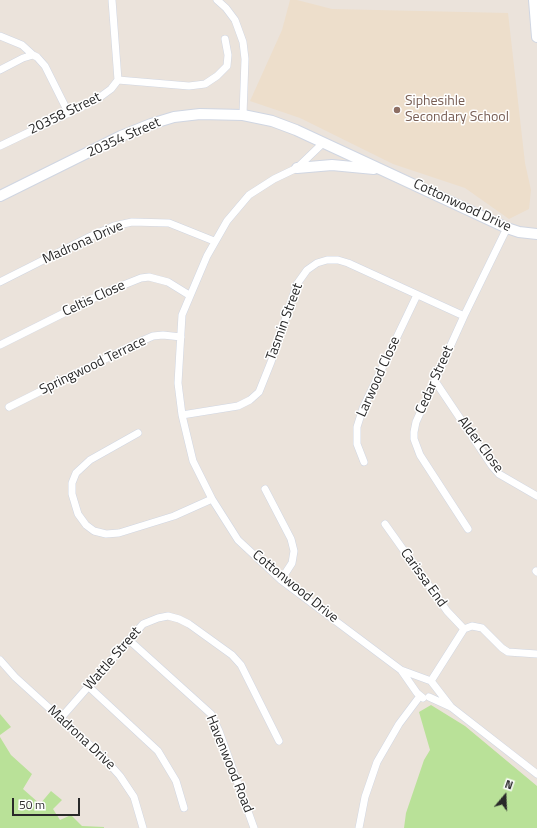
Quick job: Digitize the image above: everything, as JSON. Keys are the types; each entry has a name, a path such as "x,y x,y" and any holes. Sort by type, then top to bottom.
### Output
{"street":[{"path":"112,0 118,80 198,86 217,76 228,64 225,39"},
{"path":"217,0 226,8 235,20 243,42 245,59 243,115"},
{"path":"534,0 537,33"},
{"path":"0,36 22,45 33,56 41,61 68,112"},
{"path":"0,70 23,58 33,56"},
{"name":"20358 Street","path":"0,146 104,95 118,80"},
{"name":"20354 Street","path":"0,196 121,136 174,117 200,114 243,115 284,126 390,173"},
{"name":"Cottonwood Drive","path":"323,143 297,168 274,179 250,195 227,221 214,241 189,295 182,315 178,383 182,415 193,461 212,499 238,540 281,580 401,670 430,682"},
{"path":"297,168 332,164 366,168 390,173"},
{"name":"Cottonwood Drive","path":"390,173 507,228 519,232 537,234"},
{"name":"Madrona Drive","path":"0,282 87,238 114,226 132,222 169,223 214,241"},
{"name":"Cedar Street","path":"468,529 420,455 414,439 416,422 464,316 507,228"},
{"name":"Tasmin Street","path":"182,415 238,406 250,400 258,392 271,362 297,284 307,270 317,263 327,260 338,260 348,263 464,316"},
{"name":"Celtis Close","path":"0,345 106,292 141,278 150,278 168,282 189,295"},
{"name":"Larwood Close","path":"364,462 357,444 357,427 363,408 417,295"},
{"name":"Springwood Terrace","path":"9,407 153,336 180,337"},
{"name":"Alder Close","path":"434,380 492,466 499,474 537,496"},
{"path":"138,433 90,460 76,473 72,483 72,494 78,514 86,525 94,531 106,534 119,533 174,516 212,499"},
{"path":"265,489 291,539 294,551 292,563 281,580"},
{"name":"Carissa End","path":"385,524 447,611 464,629"},
{"name":"Wattle Street","path":"60,719 143,624 168,616 189,624 232,655 241,665 279,741"},
{"path":"429,697 433,694 430,682 464,629 472,626 482,628 508,652 537,654"},
{"name":"Havenwood Road","path":"129,640 211,714 219,731 254,828"},
{"name":"Madrona Drive","path":"0,660 15,677 103,757 120,776 134,797 142,828"},
{"name":"Cottonwood Drive","path":"401,670 418,693"},
{"path":"359,828 365,797 377,762 418,693 418,683 430,682"},
{"path":"430,682 450,707"},
{"path":"89,687 158,751 176,781 184,808"},
{"path":"418,693 450,707 537,774"}],"shaded area":[{"name":"Siphesihle Secondary School","path":"290,0 297,0 332,9 508,13 525,163 531,190 529,209 509,219 465,188 393,164 300,118 250,101 282,30"}],"green space":[{"path":"431,705 465,726 537,786 537,828 404,828 406,813 424,760 430,750 419,712"},
{"path":"0,714 11,727 0,735"},
{"path":"0,737 11,755 32,774 23,789 40,804 51,791 62,800 53,809 60,820 71,815 82,826 104,828 0,828"}],"place":[{"name":"Siphesihle Secondary School","path":"397,110"}]}
